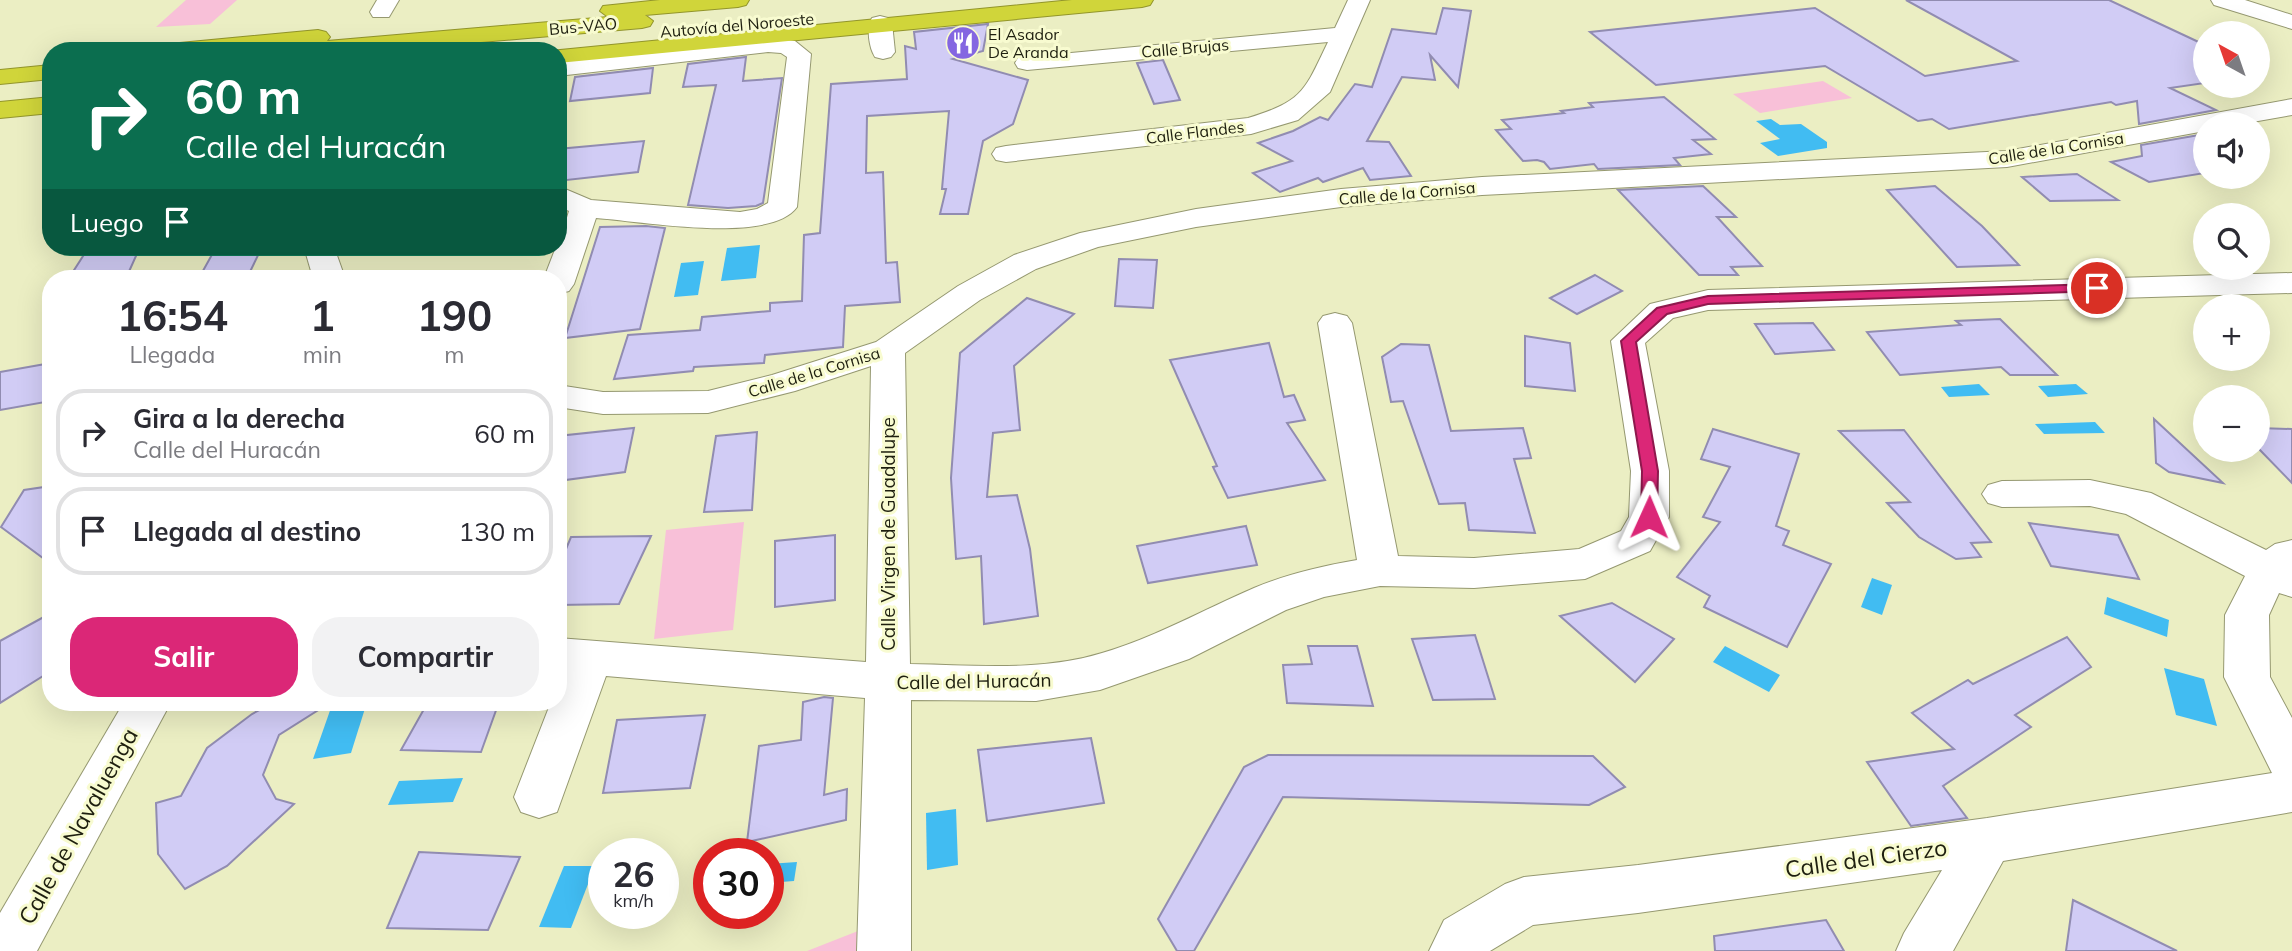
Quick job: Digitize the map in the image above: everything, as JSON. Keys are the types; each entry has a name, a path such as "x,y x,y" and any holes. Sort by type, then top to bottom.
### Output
{"highway":[{"name":"Autovía del Noroeste","path":"563,42 1006,0"},
{"path":"567,60 880,23 1142,0"},
{"name":"Autovía del Noroeste","path":"284,42 745,6"},
{"name":"Bus-VAO","path":"399,42 590,26 745,6"},
{"path":"434,42 590,26"},
{"path":"0,66 42,62"},
{"path":"0,77 42,73"},
{"path":"0,83 42,80"},
{"path":"0,95 42,91"},
{"path":"0,110 42,106"}],"street":[{"name":"Calle Flandes","path":"1006,154 1251,126 1289,114 1317,92 1359,0"},
{"path":"2222,0 2292,22"},
{"path":"880,23 883,51"},
{"name":"Calle Brujas","path":"1027,62 1343,34"},
{"path":"567,60 768,45 792,47 799,54 782,207 765,217 740,221 572,202 567,231"},
{"name":"Calle de la Cornisa","path":"567,397 603,403 708,402 783,383 888,349 969,293 1026,262 1091,239 1196,218 1341,198 1482,186 2007,159 2292,107"},
{"name":"Calle del Huracán","path":"567,684 574,656 888,682 1036,683 1100,672 1173,647 1271,599 1320,582 1380,570 1474,573 1585,564 1636,541 1649,517 1650,471 1628,341 1662,311 1708,300 2292,283"},
{"path":"1335,323 1380,570"},
{"name":"Calle Virgen de Guadalupe","path":"884,940 888,682 888,349"},
{"path":"2002,494 2090,493 2137,503 2284,568 2247,615 2247,677 2292,764"},
{"name":"Calle de Navaluenga","path":"8,951 143,711"},
{"name":"Calle del Huracán","path":"539,797 560,711"},
{"name":"Calle del Cierzo","path":"1456,951 1463,938 1524,901 1987,841 2292,791"},
{"path":"1923,951 1987,841"}],"shaded area":[{"path":"186,0 237,0 210,24 156,27"},
{"path":"1823,81 1852,98 1760,113 1733,94"},
{"path":"744,522 733,630 654,639 666,530"},
{"path":"858,931 857,951 807,951"}],"water":[{"path":"1771,119 1780,125 1801,124 1827,142 1827,148 1778,156 1760,143 1780,139 1756,121"},
{"path":"760,245 756,278 721,281 727,248"},
{"path":"704,261 698,295 674,297 681,263"},
{"path":"1979,384 1990,395 1949,397 1941,387"},
{"path":"2076,384 2088,394 2048,397 2038,386"},
{"path":"2095,422 2105,433 2044,434 2035,424"},
{"path":"1872,578 1892,585 1882,615 1861,607"},
{"path":"2107,597 2169,620 2167,637 2104,614"},
{"path":"1725,646 1780,675 1769,692 1713,662"},
{"path":"2164,668 2204,679 2217,726 2176,715"},
{"path":"330,711 364,711 351,753 313,759"},
{"path":"463,778 453,802 388,805 399,781"},
{"path":"956,809 958,865 927,870 926,813"},
{"path":"797,862 794,881 784,882 784,863"},
{"path":"564,866 588,866 588,884 571,928 539,927"}],"building":[{"path":"1906,0 2109,0 2193,39 2193,85 2170,88 2216,110 2193,112 2193,114 2139,124 2137,101 2116,105 2111,102 1949,129 1932,119 1918,121 1825,66 1656,85 1590,32 1815,8 1925,76 2017,61"},
{"path":"1443,8 1471,11 1458,87 1430,55 1435,80 1402,77 1367,141 1389,142 1411,176 1370,180 1363,168 1323,182 1318,178 1280,192 1253,173 1292,161 1258,143 1293,131 1320,117 1328,120 1355,84 1372,87 1392,29 1436,34"},
{"path":"988,24 983,51 953,59 1028,80 1013,124 983,141 968,214 940,214 946,189 942,189 949,111 867,116 866,173 883,172 886,263 897,262 900,302 845,306 843,347 765,355 764,363 694,367 693,371 614,379 628,335 700,330 702,317 770,311 770,303 802,301 804,235 820,233 831,84 907,79 905,46 916,49 914,32"},
{"path":"746,57 743,81 782,78 763,203 728,208 688,205 716,85 683,87 688,64"},
{"path":"1163,60 1180,100 1154,104 1137,63"},
{"path":"653,68 650,93 570,101 575,77"},
{"path":"1664,97 1715,139 1693,140 1711,154 1674,158 1680,165 1598,169 1594,164 1550,169 1544,162 1523,161 1496,130 1511,129 1502,120 1593,107 1589,103"},
{"path":"2193,136 2193,175 2149,182 2111,162 2142,156 2141,145"},
{"path":"644,141 638,172 567,180 567,148"},
{"path":"2077,174 2118,200 2050,201 2022,177"},
{"path":"1703,186 1736,217 1717,217 1762,266 1731,267 1738,275 1699,275 1618,190"},
{"path":"1935,186 1982,226 2019,265 1957,267 1887,190"},
{"path":"600,227 665,228 640,329 567,338 567,332"},
{"path":"83,256 136,256 130,270 74,270"},
{"path":"211,256 258,256 251,270 203,270"},
{"path":"1119,259 1157,260 1153,308 1115,306"},
{"path":"1595,275 1622,291 1577,314 1550,298"},
{"path":"1027,298 1074,314 1014,366 1020,430 993,433 987,497 1017,495 1030,549 1038,616 984,624 981,556 956,559 951,478 960,353"},
{"path":"2000,319 2057,375 2010,375 2001,367 1900,375 1867,332 1961,325 1956,321"},
{"path":"1813,323 1834,350 1775,354 1755,324"},
{"path":"1525,336 1570,343 1575,391 1525,386"},
{"path":"1269,343 1284,397 1294,395 1305,420 1287,423 1325,480 1228,498 1213,467 1217,466 1170,360"},
{"path":"1401,344 1429,345 1451,431 1523,428 1531,458 1514,459 1535,533 1469,530 1465,503 1439,504 1403,401 1391,402 1382,357"},
{"path":"42,365 42,403 0,410 0,372"},
{"path":"2154,419 2193,455 2193,462 2200,462 2223,483 2169,472 2156,463"},
{"path":"634,428 625,472 567,480 567,435"},
{"path":"2270,428 2292,429 2292,483 2270,460"},
{"path":"1713,429 1799,454 1776,526 1789,531 1783,545 1831,564 1787,647 1704,607 1710,596 1677,577 1720,522 1703,517 1730,467 1701,459"},
{"path":"1904,430 1991,542 1971,543 1981,557 1956,559 1919,537 1887,503 1910,502 1839,431"},
{"path":"757,432 752,510 704,512 716,436"},
{"path":"42,487 42,557 1,527 24,490"},
{"path":"2029,523 2118,535 2139,579 2051,566"},
{"path":"1246,526 1257,565 1148,583 1137,546"},
{"path":"835,535 835,600 775,607 775,541"},
{"path":"651,536 619,604 567,605 567,547 571,537"},
{"path":"1612,603 1674,639 1635,682 1560,616"},
{"path":"42,618 42,677 0,703 0,641"},
{"path":"1475,635 1495,699 1433,700 1412,639"},
{"path":"2067,637 2091,667 2015,715 2031,727 1943,786 1967,818 1911,826 1867,762 1954,749 1912,713 1968,680 1973,684"},
{"path":"1308,646 1357,646 1373,706 1287,703 1283,665 1312,664"},
{"path":"824,697 833,698 824,795 847,789 846,820 765,838 748,838 759,746 801,740 803,702"},
{"path":"258,711 317,711 279,735 263,775 276,799 294,804 227,866 185,889 158,854 156,803 181,796 207,748"},
{"path":"423,711 496,711 481,752 401,750"},
{"path":"705,715 690,788 603,793 617,720"},
{"path":"1091,738 1104,803 987,821 978,750"},
{"path":"1268,755 1593,756 1625,787 1589,805 1283,797 1194,951 1177,951 1158,919 1244,767"},
{"path":"419,852 520,857 488,930 387,928"},
{"path":"2073,900 2177,951 2066,951"},
{"path":"1826,920 1844,951 1715,951 1714,936"}],"place":[{"name":"El Asador De Aranda","path":"963,43"}],"route":[{"path":"1649,517 1650,471 1628,341 1662,311 1708,300 2097,288"}]}
